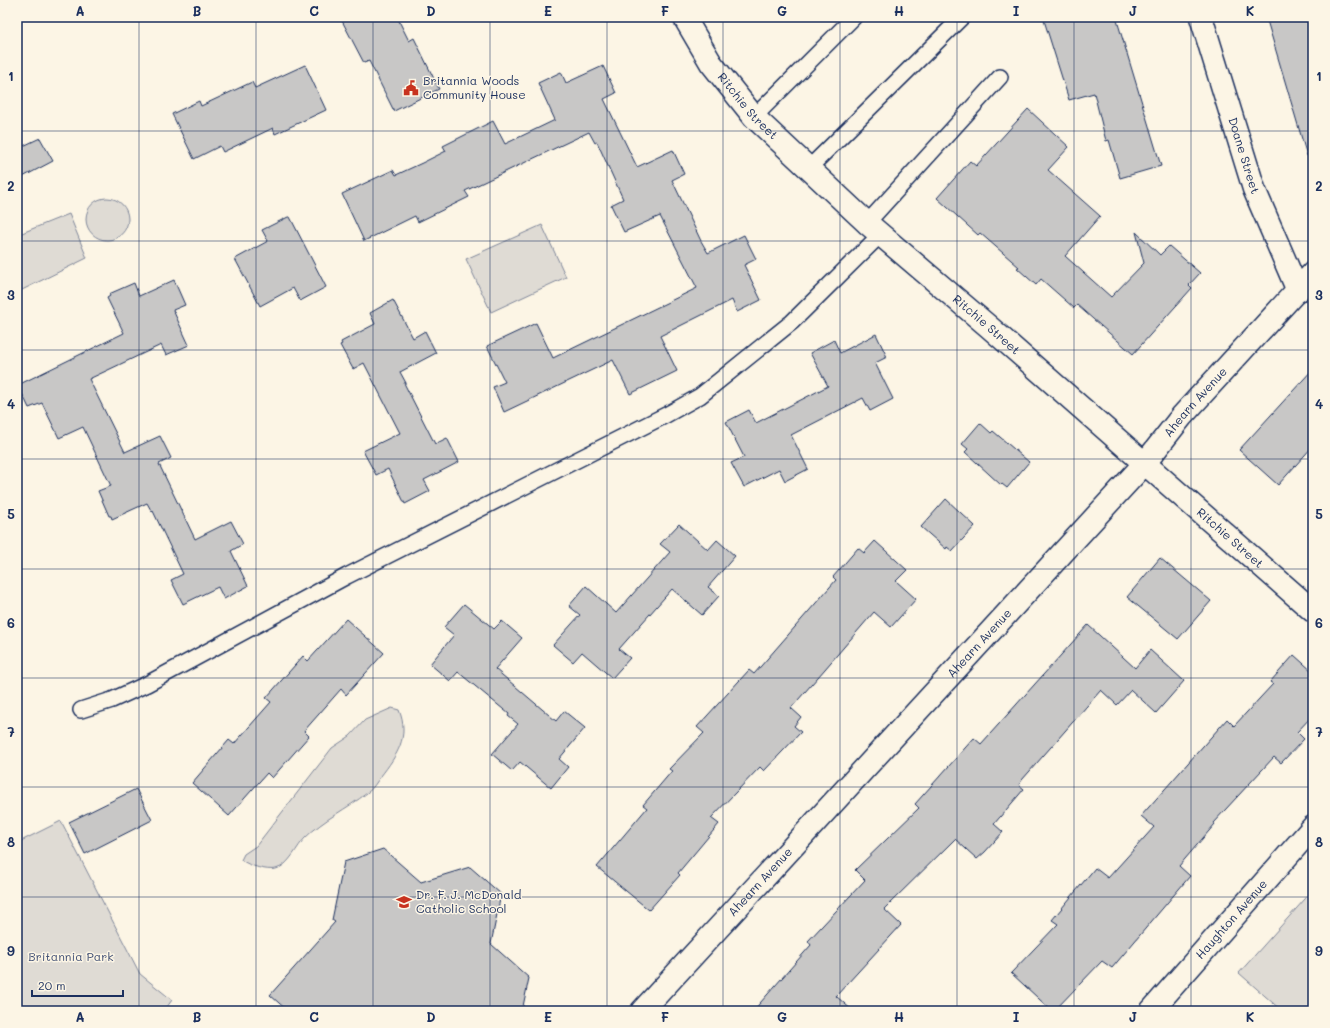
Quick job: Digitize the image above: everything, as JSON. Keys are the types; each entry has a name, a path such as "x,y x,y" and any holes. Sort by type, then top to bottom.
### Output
{"street":[{"name":"Ritchie Street","path":"684,17 711,63 754,117 874,229 1145,463 1313,611"},
{"name":"Doane Street","path":"1201,17 1254,189 1298,291"},
{"name":"Ahearn Avenue","path":"642,1011 1145,463 1182,416 1313,273"},
{"name":"Haughton Avenue","path":"1151,1011 1313,827"}],"lane":[{"path":"754,117 854,17"},
{"path":"809,168 962,17"},
{"path":"81,710 112,700 147,684 347,576 666,416 700,396 792,322 874,229 1000,76"}],"green space":[{"path":"107,198 122,204 128,219 122,234 107,240 92,234 86,219 92,204"},
{"path":"69,214 87,258 22,290 17,280 17,235"},
{"path":"542,225 566,277 491,312 466,259"},
{"path":"392,708 399,710 402,720 403,729 400,745 392,761 371,789 312,831 289,860 281,867 276,869 263,869 241,860 244,854 256,846 332,748 350,736 365,720"},
{"name":"Britannia Park","path":"61,821 140,974 172,1000 164,1011 17,1011 17,843"},
{"path":"1313,890 1313,1011 1282,1011 1239,973"}],"building":[{"path":"340,17 397,17 409,41 414,38 439,89 394,111 369,61 364,63"},
{"path":"1043,17 1116,17 1161,166 1120,178 1109,140 1106,141 1094,93 1069,100"},
{"path":"1266,17 1313,17 1313,155 1307,156"},
{"path":"305,65 326,110 275,134 273,128 223,152 220,146 194,159 172,114 199,101 201,106 252,82 255,88"},
{"path":"603,66 616,93 604,99 637,167 673,150 684,174 672,180 708,253 744,235 756,259 744,265 761,300 737,312 732,300 660,336 677,371 630,394 613,360 504,412 493,387 505,382 487,346 536,323 553,358 697,288 660,216 624,232 611,205 623,199 597,142 595,143 589,132 465,191 469,197 418,222 415,216 364,241 342,194 393,170 396,175 422,163 446,151 443,146 493,121 505,144 555,120 538,83 561,72 566,83"},
{"path":"1028,109 1069,147 1048,170 1100,216 1065,256 1111,297 1144,263 1136,232 1160,255 1169,246 1200,273 1189,285 1192,288 1133,354 1077,305 1074,308 1041,279 1036,285 1017,268 1019,267 980,233 978,235 937,198 970,161 976,166"},
{"path":"40,138 53,161 17,180 17,149"},
{"path":"290,217 326,287 300,301 293,288 260,306 235,259 268,241 262,230"},
{"path":"174,280 185,305 173,310 189,345 166,355 161,345 89,379 125,452 160,436 171,458 159,464 195,539 231,521 243,544 231,551 248,586 224,599 218,587 183,604 171,580 183,574 153,511 152,512 147,503 112,519 111,516 109,516 98,491 111,486 83,427 59,438 42,403 29,408 18,385 124,333 107,298 110,296 109,294 134,283 139,296"},
{"path":"393,300 413,338 425,331 436,353 400,372 406,383 404,383 435,444 447,438 459,462 424,480 430,491 405,504 388,469 376,475 363,451 400,433 364,363 353,369 340,345 342,344 341,342 375,324 370,313"},
{"path":"876,334 887,357 875,363 893,399 870,411 863,398 791,435 808,469 785,481 779,469 744,487 731,463 744,457 726,422 749,410 756,423 828,386 810,353 834,340 840,353"},
{"path":"1313,369 1313,446 1278,485 1239,450"},
{"path":"980,423 991,433 993,431 1029,462 1007,488 1002,484 1001,485 965,452 968,449 962,444"},
{"path":"946,499 975,526 952,551 947,547 946,549 921,527"},
{"path":"679,524 708,550 717,540 735,556 708,587 719,596 702,615 672,589 619,649 630,658 612,678 582,652 573,662 553,645 580,615 569,606 586,586 616,613 670,552 660,544"},
{"path":"875,541 907,570 896,581 916,599 891,627 874,612 791,708 801,717 794,726 801,732 764,771 760,767 711,818 719,824 678,873 680,875 649,910 597,867 647,808 643,805 672,771 669,769 704,733 697,727 749,670 754,674 836,580 833,577 858,548 864,553"},
{"path":"1160,558 1211,601 1178,639 1127,597"},
{"path":"464,604 494,629 502,621 522,638 495,669 556,721 564,711 585,728 559,759 568,767 551,788 520,762 512,771 492,754 518,724 508,716 509,714 458,672 450,681 430,664 454,635 444,627"},
{"path":"346,619 384,653 346,695 341,689 304,731 309,736 272,778 267,773 229,816 192,783 229,740 234,744 271,702 266,698 303,656 308,661"},
{"path":"1088,625 1135,668 1150,650 1184,681 1156,713 1131,690 1117,705 1101,690 1022,780 1019,785 1024,789 994,824 1003,832 985,852 977,859 955,839 884,909 901,925 836,996 853,1011 753,1011 811,945 808,941 865,880 855,870 919,808 915,804 974,738 981,744"},
{"path":"1294,655 1313,672 1313,715 1297,732 1304,739 1281,763 1274,757 1213,823 1215,824 1179,866 1190,876 1112,968 1102,961 1054,1011 1052,1011 1011,973 1058,924 1052,920 1095,868 1108,878 1154,827 1141,816 1227,719 1234,726 1273,684 1270,682"},
{"path":"136,789 152,820 85,854 69,822"},
{"path":"383,849 421,882 470,867 501,894 491,944 529,978 522,1011 288,1011 270,995 335,922 332,920 344,862"}],"place":[{"name":"Britannia Woods Community House","path":"411,88"},
{"name":"Dr. F. J. McDonald Catholic School","path":"404,902"}]}
